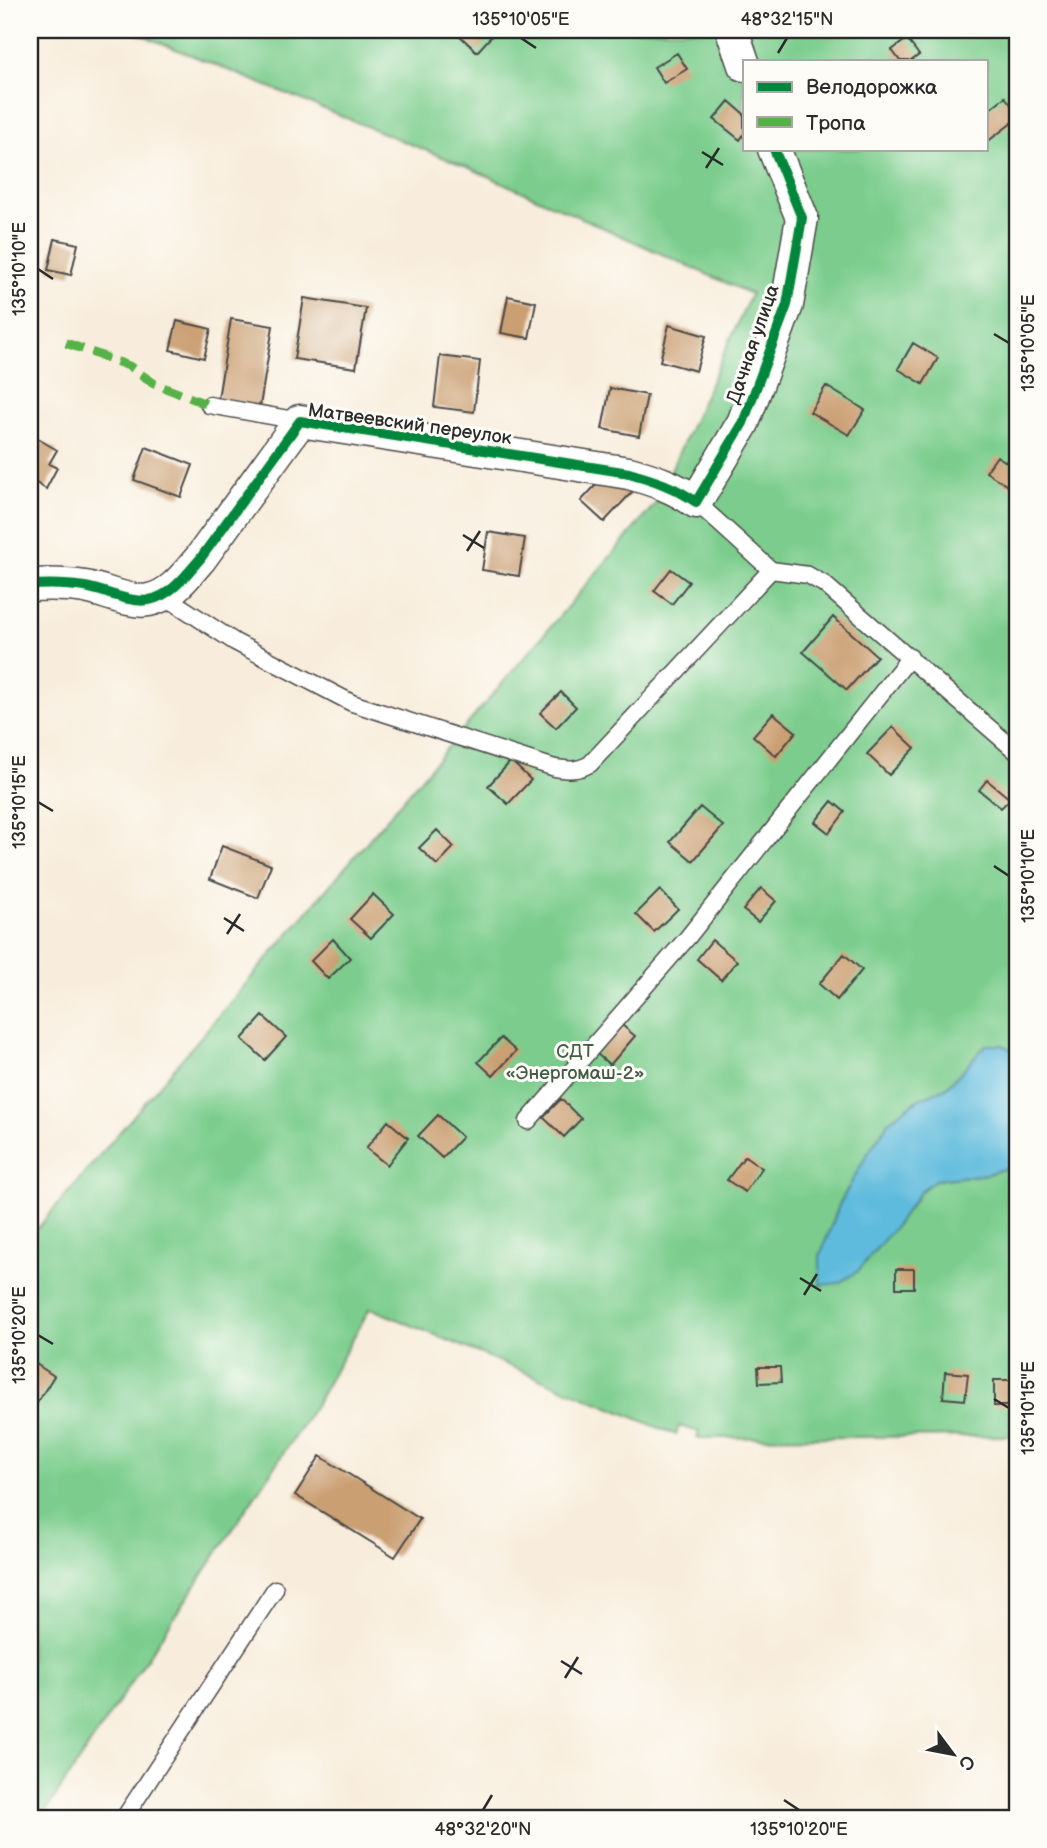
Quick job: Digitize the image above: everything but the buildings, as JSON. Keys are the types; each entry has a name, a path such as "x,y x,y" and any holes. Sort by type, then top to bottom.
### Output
{"street":[{"path":"732,30 743,62"},
{"name":"Дачная улица","path":"696,502 743,423 787,305 802,218 774,150"},
{"name":"Матвеевский переулок","path":"163,595 182,580 200,559 300,421 629,473 659,481 696,502"},
{"path":"30,585 87,587 147,601 163,595"}],"lane":[{"path":"209,405 300,421"},
{"path":"696,502 771,569 808,575 824,584 1017,752"},
{"path":"163,595 235,642 352,703 555,768 569,770 590,764 771,569"},
{"path":"528,1121 688,937 911,657"},
{"path":"124,1818 275,1590"}],"green space":[{"name":"СДТ «Энергомаш-2»","path":"129,30 1017,30 1017,1052 1002,1045 964,1069 946,1088 919,1099 890,1120 840,1203 820,1256 820,1285 893,1229 921,1191 935,1180 987,1174 1017,1165 1017,1436 697,1438 699,1432 679,1426 676,1435 370,1308 316,1404 41,1818 30,1813 30,1237 656,503 751,294 472,169"}],"water":[{"path":"986,1045 1002,1045 1017,1052 1017,1165 987,1174 935,1180 921,1191 858,1271 839,1283 820,1285 820,1256 840,1203 890,1120 919,1099 946,1088"}],"marked path":[{"path":"66,343 129,366 155,384 209,405"}],"cycle path":[{"path":"30,585 78,586 142,601 164,594 178,584 200,559 300,421 629,473 664,484 696,502 743,423 787,305 802,218 774,150"}]}
